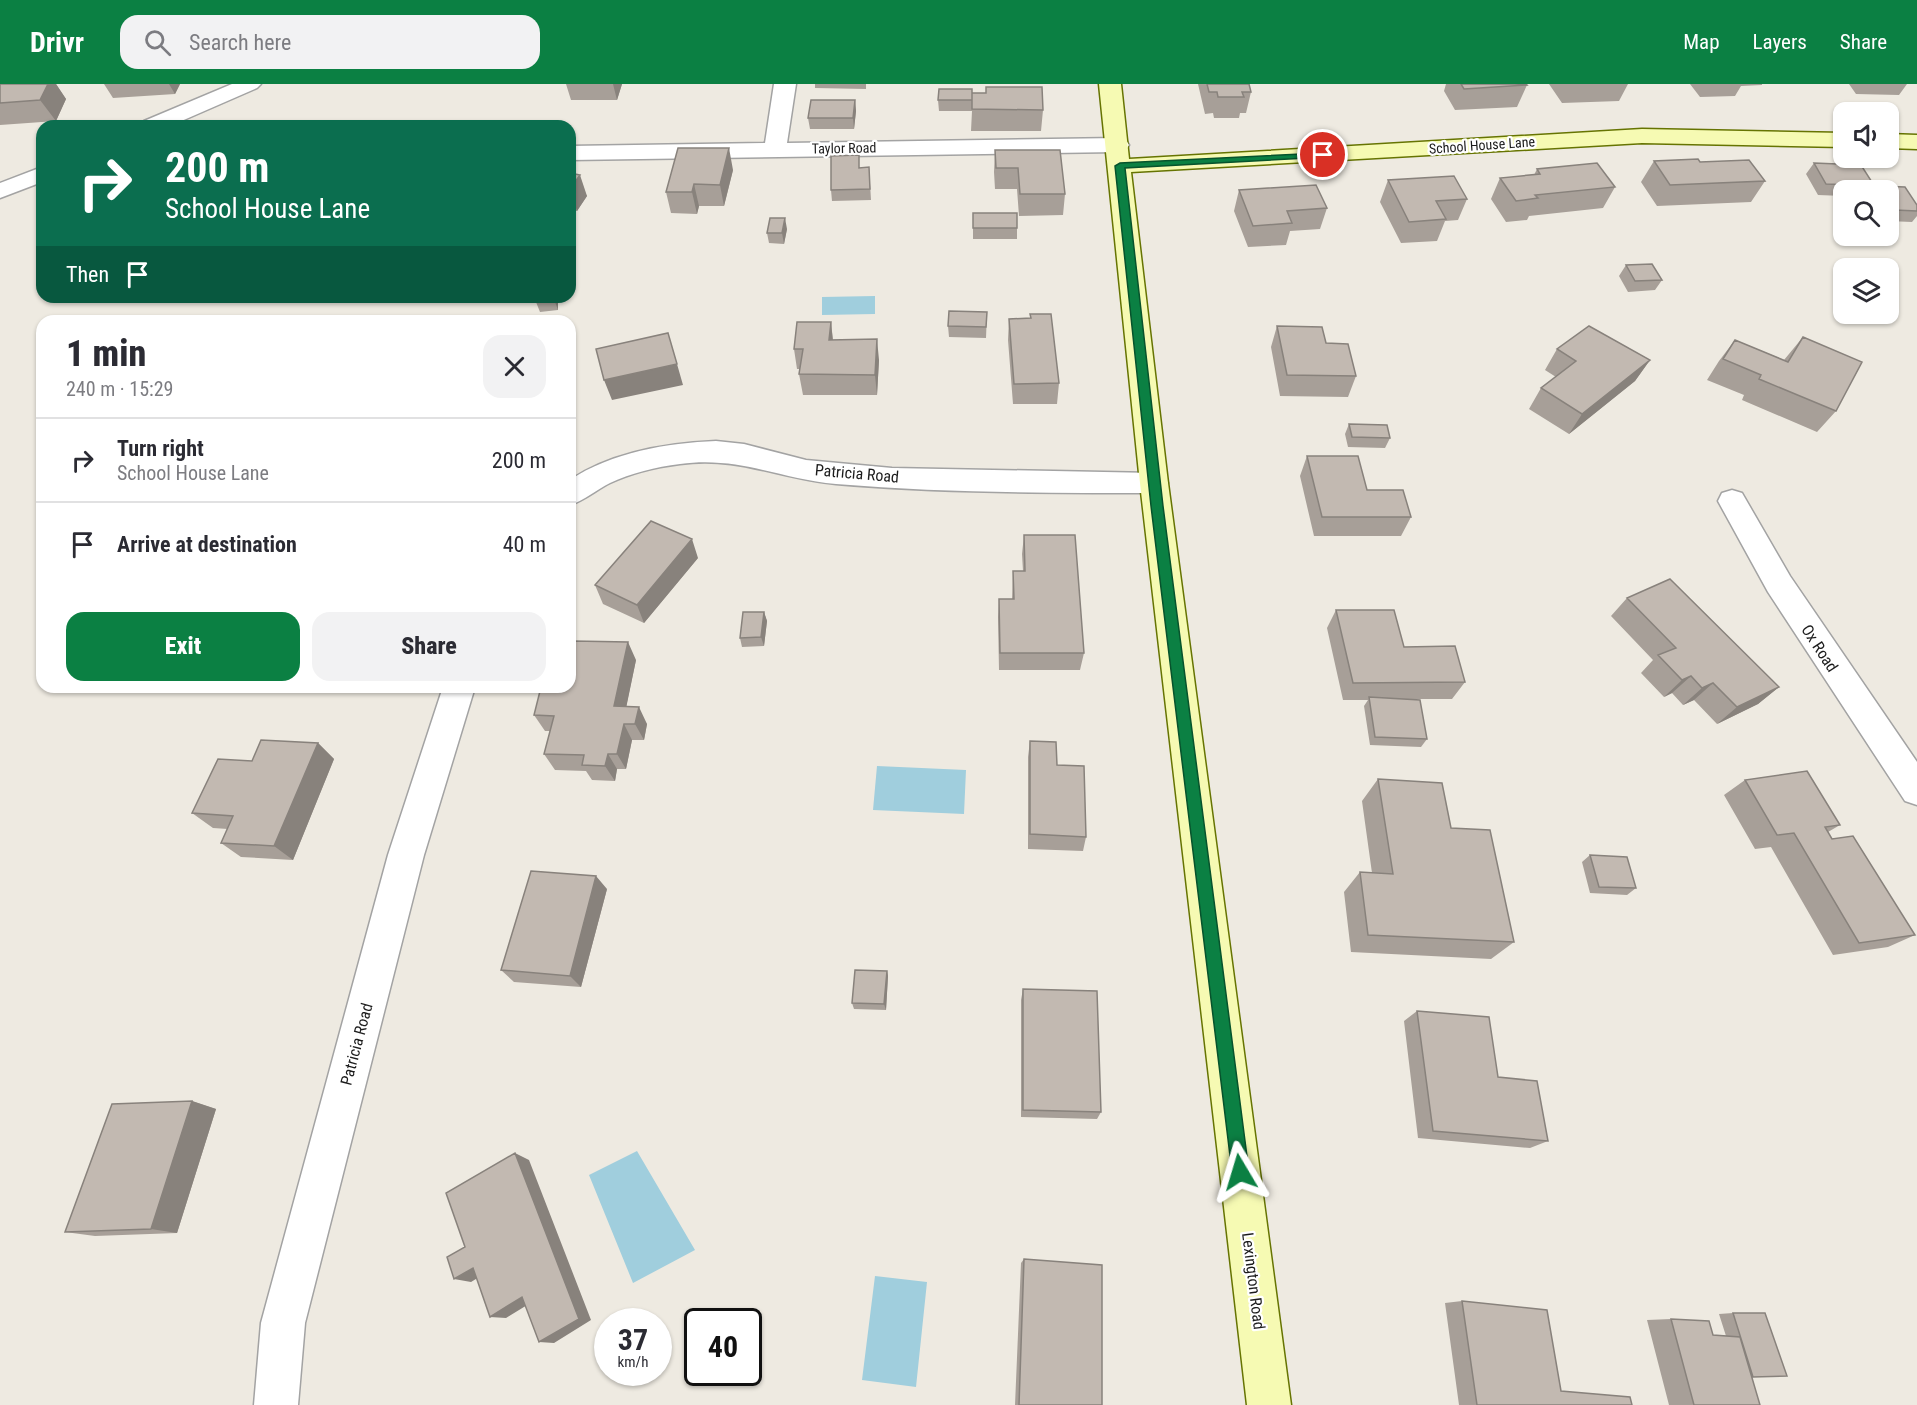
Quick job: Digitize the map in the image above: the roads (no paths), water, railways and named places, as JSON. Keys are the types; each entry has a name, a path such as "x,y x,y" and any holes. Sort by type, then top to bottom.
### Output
{"street":[{"path":"166,120 250,84"},
{"path":"775,149 785,84"},
{"name":"Lexington Road","path":"1110,84 1154,483 1269,1405"},
{"name":"School House Lane","path":"1119,155 1209,163 1642,136 1833,140"},
{"path":"1899,141 1917,142"},
{"name":"Taylor Road","path":"576,153 775,149 1119,155"},
{"path":"0,191 36,176"},
{"name":"Patricia Road","path":"576,490 586,482 636,463 684,453 718,451 755,457 794,468 856,475 980,481 1154,483"},
{"name":"Ox Road","path":"1732,501 1779,584 1917,790"},
{"name":"Patricia Road","path":"276,1405 282,1323 406,855 457,693"}],"water":[{"path":"875,296 875,314 822,315 822,297"},
{"path":"877,766 966,770 964,814 873,810"},
{"path":"637,1151 695,1250 633,1283 589,1175"},
{"path":"875,1276 927,1282 916,1387 862,1380"}]}
